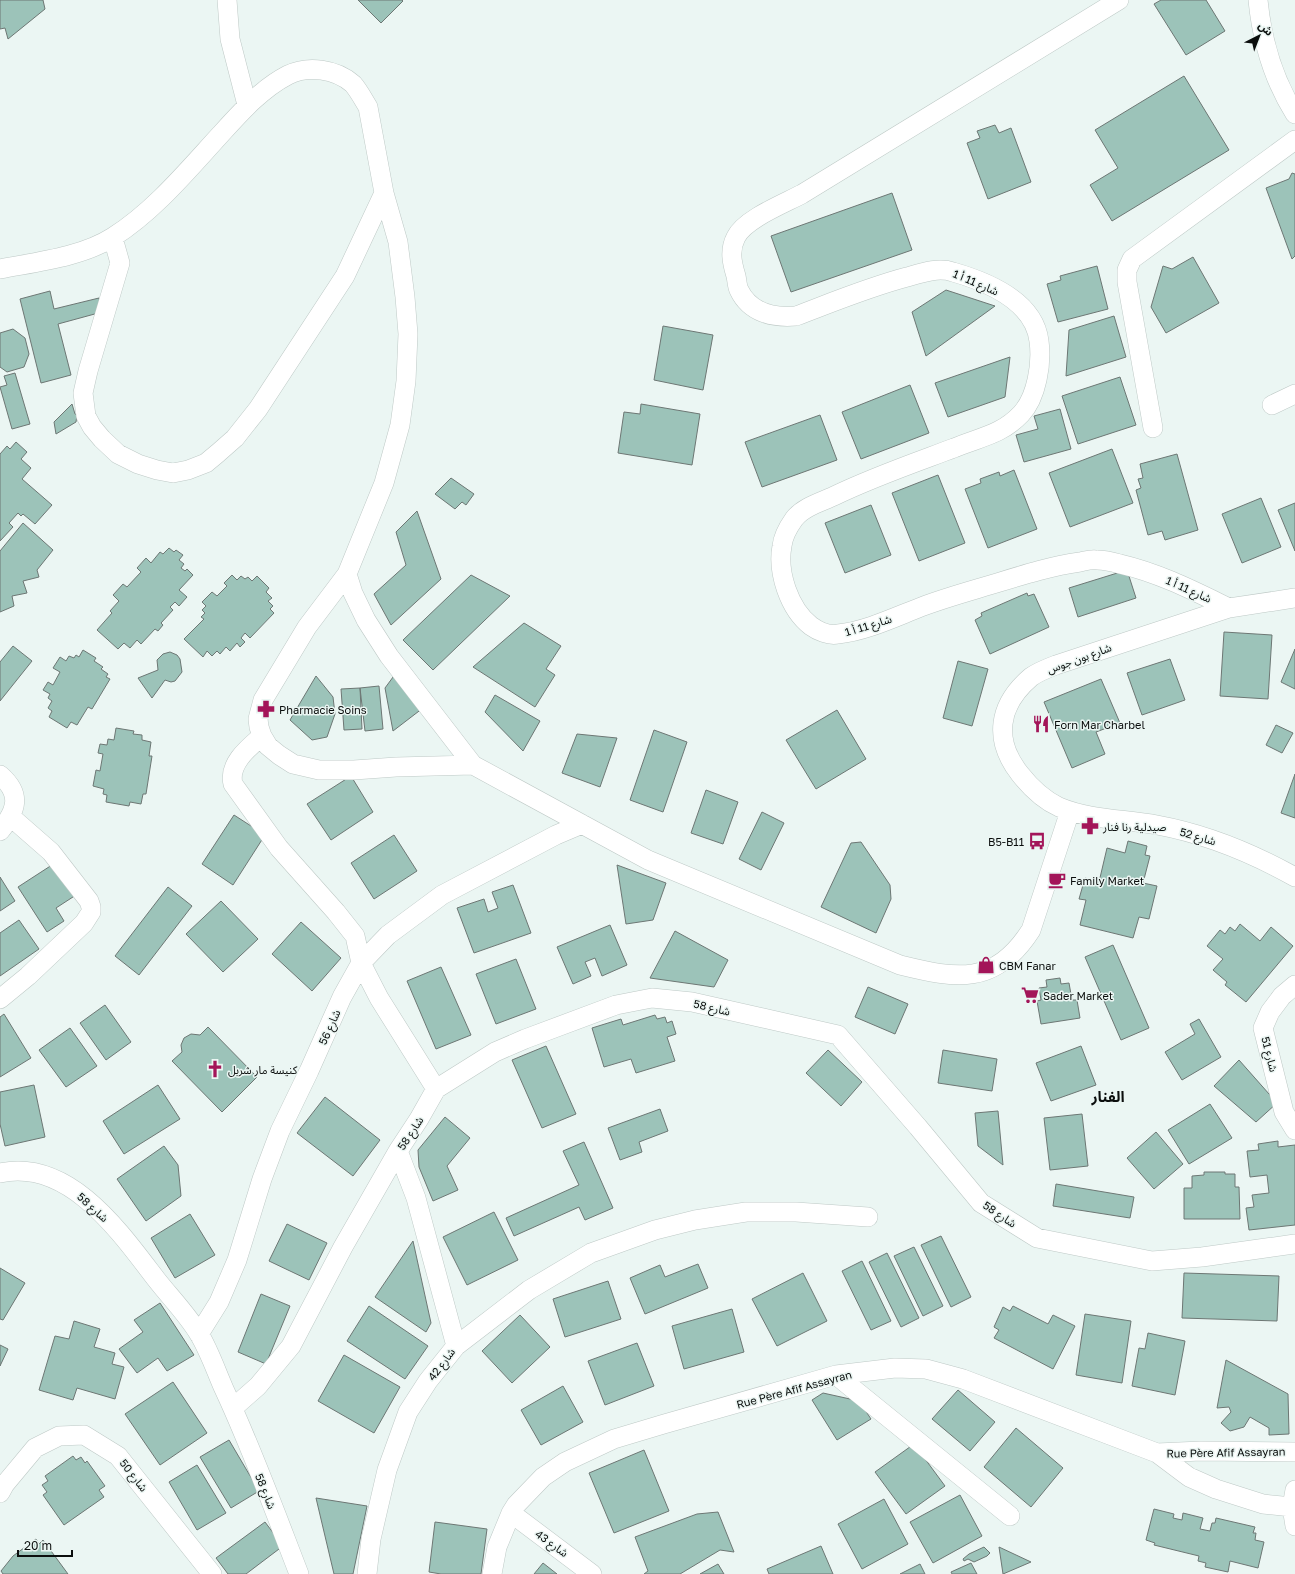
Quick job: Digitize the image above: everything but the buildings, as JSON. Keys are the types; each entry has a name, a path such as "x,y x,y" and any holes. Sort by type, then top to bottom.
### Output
{"street":[{"path":"227,0 230,39 247,105"},
{"name":"شارع 11 أ 1","path":"1119,0 828,178 758,218 744,227 736,237 732,250 732,262 739,290 750,304 761,312 782,317 796,316 879,285 930,271 949,270 996,288 1016,302 1030,316 1039,338 1041,360 1037,378 1031,399 1022,413 1010,424 994,434 959,446 848,490 800,512 787,531 782,545 784,581 799,615 811,626 820,631 834,635 857,630 929,603 1056,565 1097,560 1140,569 1179,584 1229,608"},
{"path":"1258,0 1260,21 1266,49 1280,87 1295,114"},
{"path":"0,269 59,257 89,249 113,238 140,217 162,196 247,105 282,79 301,70 315,69 328,71 341,76 352,84 368,107 384,193 398,242 408,334 406,382 400,425 384,483 347,574 307,627 263,700 258,719 262,736 268,746 278,756 293,764 318,770 473,765"},
{"path":"1153,428 1127,282 1127,270 1132,259 1295,140"},
{"path":"113,238 120,263 86,378 83,392 86,416 92,427 102,439 118,454 138,464 173,473 188,470 206,463 235,438 258,409 345,276 384,193"},
{"path":"1272,405 1295,394"},
{"path":"347,574 353,593 366,620 389,656 473,765 648,860 900,965 937,974 954,976 972,974 994,967 1010,956 1022,944 1031,930 1070,811"},
{"name":"شارع بون جوس","path":"1070,811 1050,802 1030,786 1018,772 1008,754 1002,738 1003,723 1008,705 1015,693 1033,676 1056,664 1229,608 1295,598"},
{"path":"262,736 236,762 232,771 233,784 279,848 336,912 355,936 361,963 379,998 436,1089"},
{"path":"0,775 12,788 15,796 6,824 51,852 89,902 91,907 91,912 84,923 73,935 0,999"},
{"name":"شارع 52","path":"1070,811 1108,819 1157,825 1214,840 1275,866 1295,877"},
{"name":"شارع 56","path":"200,1334 219,1302 237,1260 262,1179 280,1131 342,997 361,963 388,935 442,896 556,835 582,824"},
{"name":"شارع 51","path":"1295,985 1282,996 1270,1012 1263,1028 1284,1112 1295,1130"},
{"name":"شارع 58","path":"233,1408 258,1386 291,1346 343,1248 398,1151 436,1089 495,1052 616,1005 652,998 692,1002 838,1035 918,1127 981,1203 1037,1238 1152,1261 1295,1244"},
{"name":"شارع 42","path":"367,1574 371,1540 387,1470 408,1412 428,1381 456,1346 416,1198 398,1151"},
{"name":"شارع 58","path":"0,1173 34,1173 55,1178 93,1204 118,1230 200,1334 233,1408 300,1574"},
{"path":"456,1346 529,1290 579,1260 592,1253 655,1230 695,1220 746,1212 796,1212 868,1217"},
{"name":"Rue Père Afif Assayran","path":"492,1574 497,1547 511,1513 516,1505 543,1477 565,1462 614,1438 836,1375 895,1368 926,1369 963,1379 1157,1453 1190,1477 1216,1489 1263,1504 1294,1498"},
{"path":"836,1375 1010,1516"},
{"name":"شارع 50","path":"0,1493 5,1484 35,1448 59,1436 84,1435 118,1456 212,1574"},
{"name":"Rue Père Afif Assayran","path":"1157,1453 1201,1451 1295,1452"},
{"path":"1294,1498 1295,1526"},
{"name":"شارع 43","path":"511,1513 592,1574"}],"place":[{"name":"Pharmacie Soins","path":"266,709"},
{"name":"Forn Mar Charbel","path":"1041,724"},
{"name":"صيدلية رنا فنار","path":"1090,826"},
{"name":"B5-B11","path":"1037,841"},
{"name":"Family Market","path":"1057,880"},
{"name":"CBM Fanar","path":"986,965"},
{"name":"Sader Market","path":"1030,995"},
{"name":"كنيسة مار شربل","path":"215,1069"}],"district":[{"name":"الفنار","path":"1108,1096"}]}
